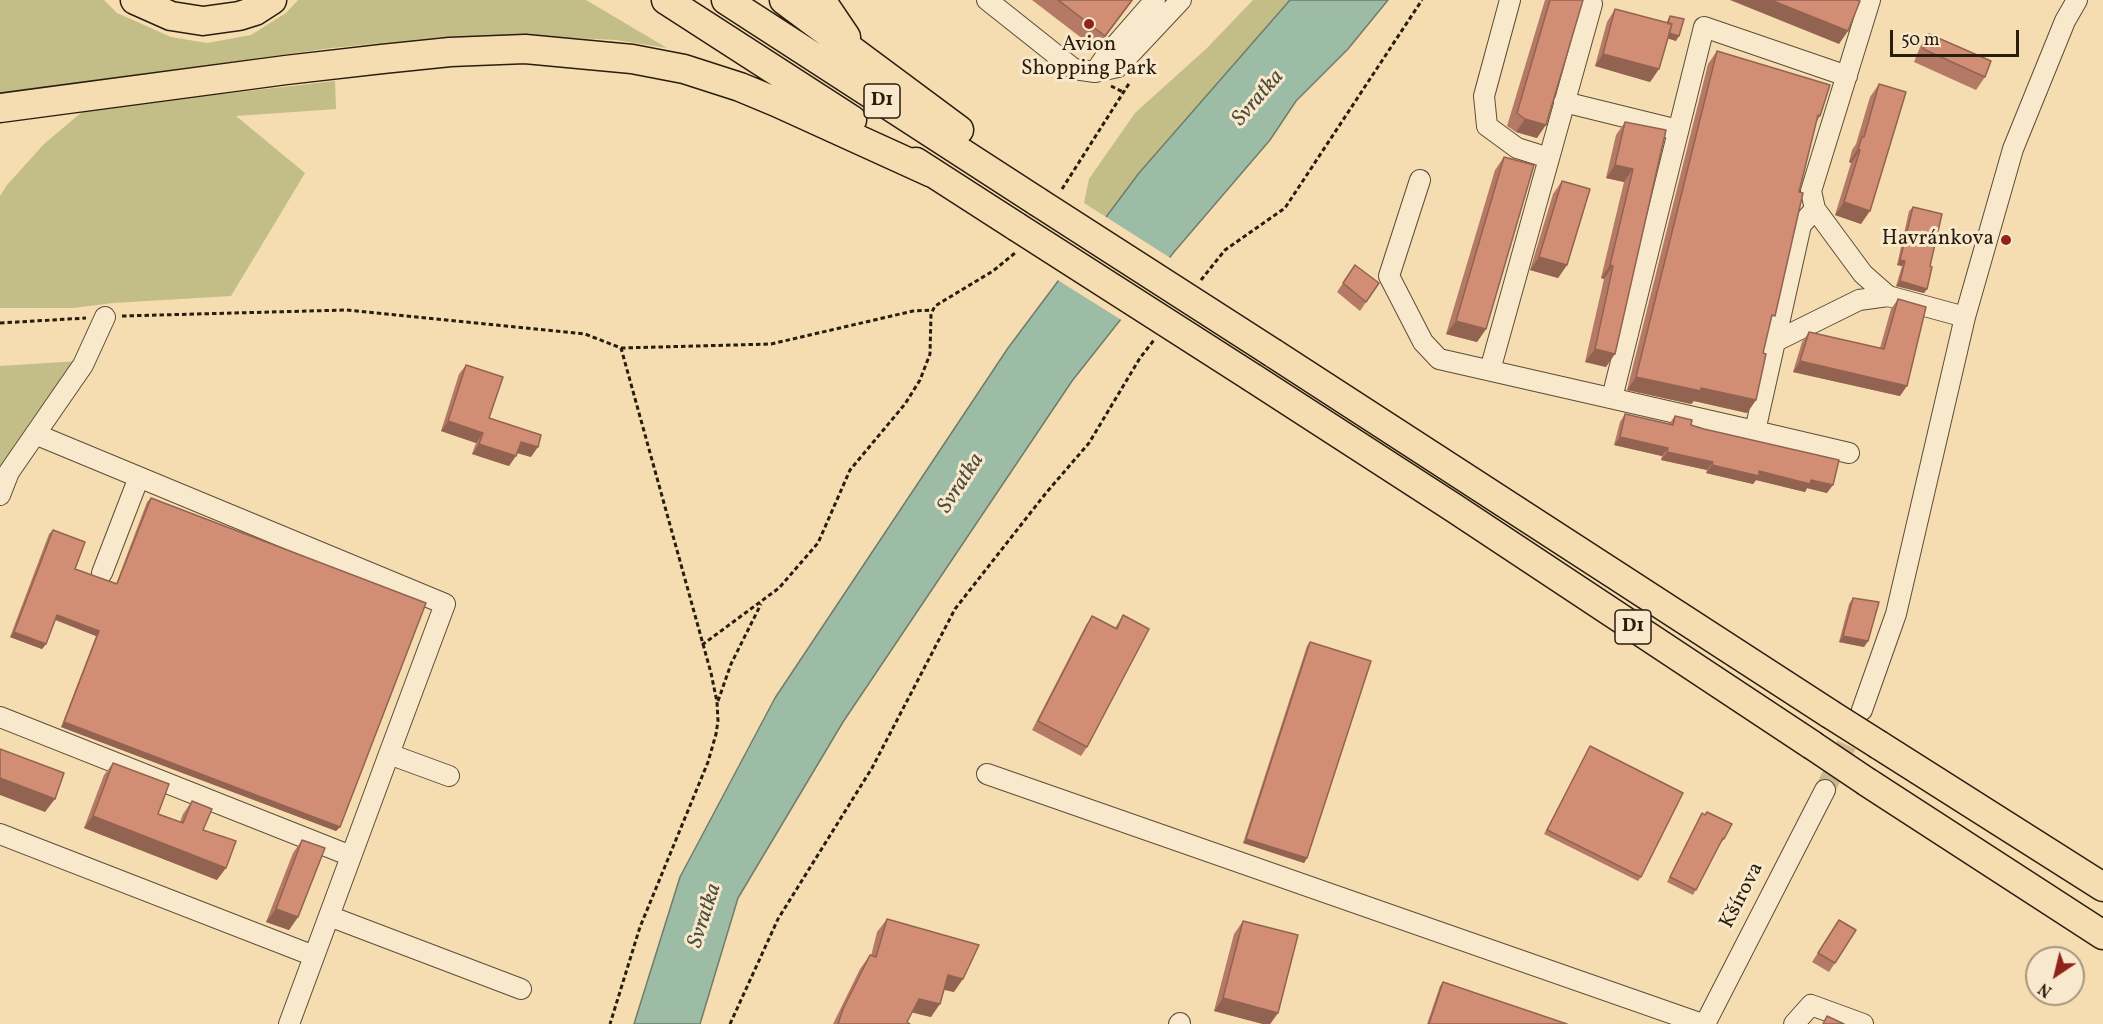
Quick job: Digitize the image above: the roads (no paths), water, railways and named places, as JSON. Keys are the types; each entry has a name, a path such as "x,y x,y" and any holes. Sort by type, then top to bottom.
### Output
{"highway":[{"path":"135,0 171,16 203,21 239,16 272,0"},
{"name":"D1","path":"666,0 932,172 1016,240 1253,378 1454,508 1867,782 2103,934"},
{"name":"D1","path":"726,0 1050,196 1273,353 1830,714 2103,887"},
{"path":"783,0 1050,196"},
{"path":"821,0 855,52"},
{"path":"0,108 382,59 450,52 535,50 632,59 684,69 740,87 932,172"}],"street":[{"path":"987,0 1074,69 1095,72 1118,67 1181,0"},
{"path":"1095,72 1155,0"},
{"path":"1510,0 1484,96 1487,126 1517,148 1549,158"},
{"path":"1870,0 1811,191 1815,209 1863,274 1888,296"},
{"path":"1863,710 1896,614 1965,317 2013,149 2065,21 2077,0"},
{"path":"1490,370 1592,4"},
{"path":"1612,398 1704,27 1847,76"},
{"path":"1564,102 1678,130"},
{"path":"1420,180 1389,276 1423,342 1439,358 1849,453"},
{"path":"1755,430 1801,225 1815,209"},
{"path":"1774,342 1859,300 1888,296 1965,317"},
{"path":"0,495 9,471 83,365 105,317"},
{"path":"35,434 445,604 289,1024"},
{"path":"102,573 139,477"},
{"path":"0,717 351,856"},
{"path":"389,753 449,776"},
{"path":"987,774 1704,1024"},
{"name":"Kšírova","path":"1704,1024 1825,790"},
{"path":"0,834 314,956"},
{"path":"329,916 521,989"},
{"path":"1794,1024 1811,1005 1863,1024"}],"water":[{"name":"Svratka","path":"1290,0 1388,0 1348,49 1296,101 1270,140 1174,252 1072,381 843,722 738,898 700,1024 634,1024 680,877 775,698 1008,348 1139,173"}],"tunnel":[{"path":"1825,790 1859,718"}],"place":[{"name":"Avion Shopping Park","path":"1089,24"},
{"name":"Havránkova","path":"2006,240"}]}
